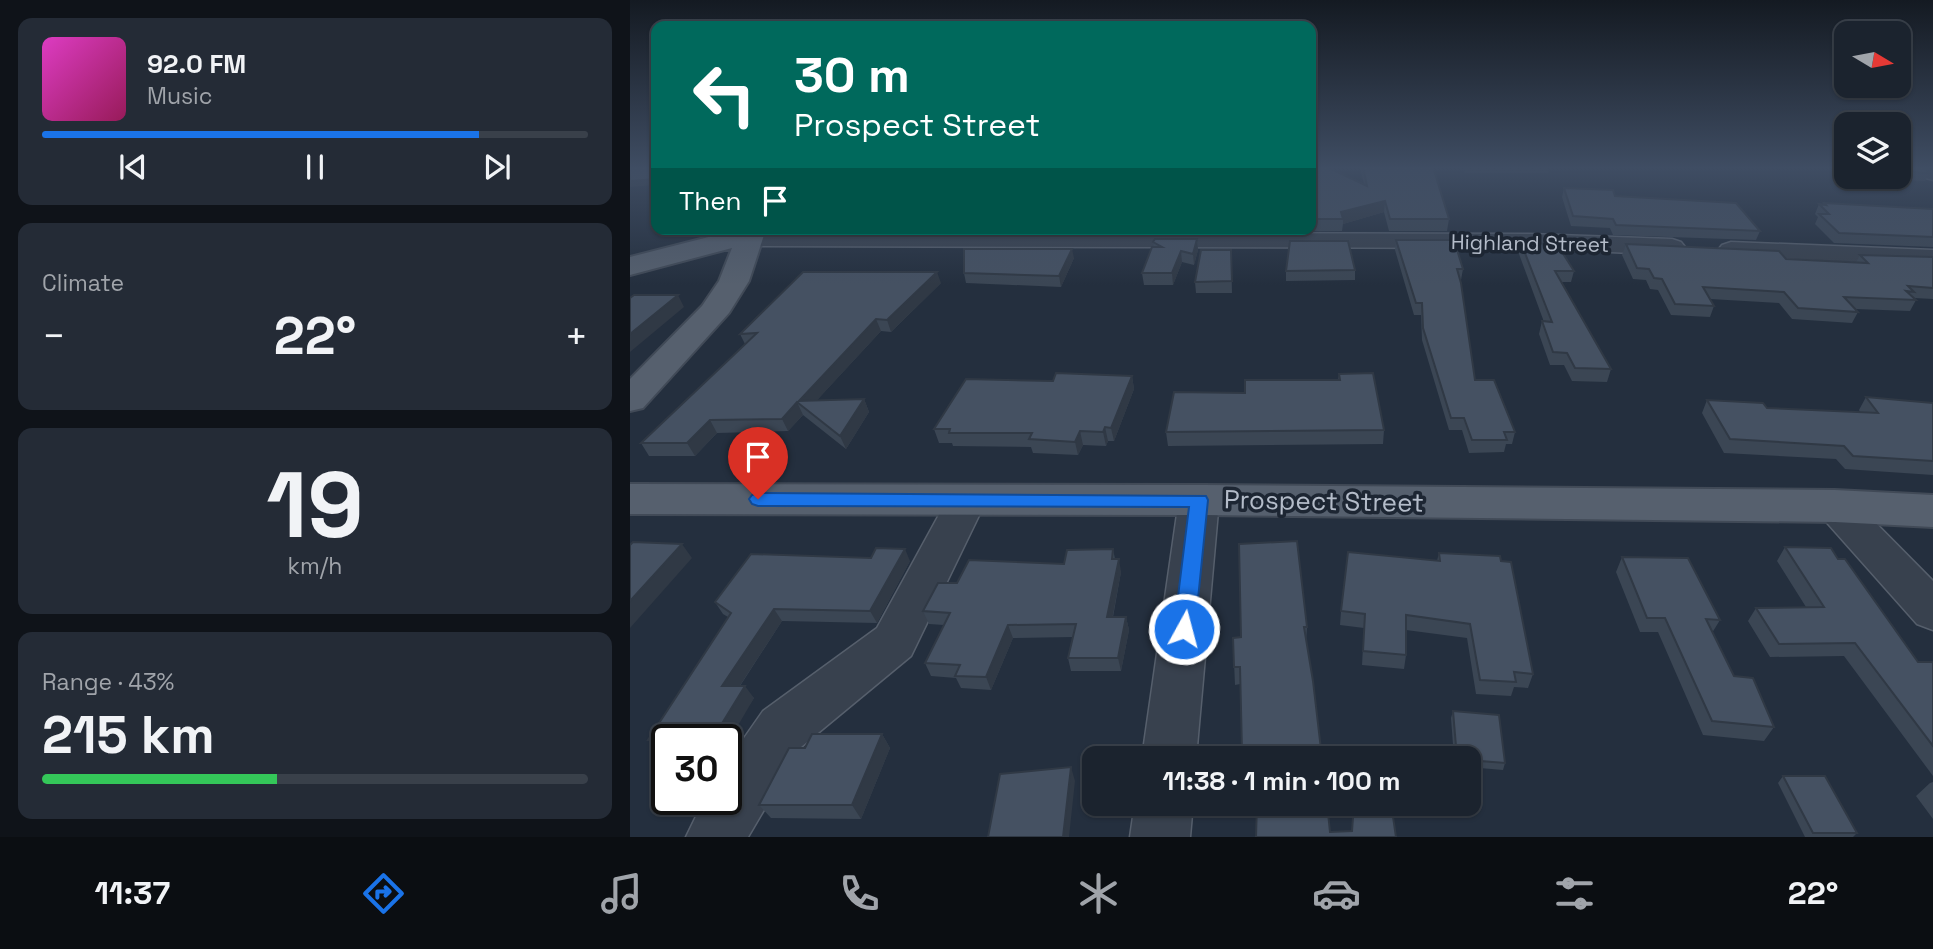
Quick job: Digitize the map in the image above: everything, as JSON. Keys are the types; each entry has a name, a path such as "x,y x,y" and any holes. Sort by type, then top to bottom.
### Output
{"main road":[{"path":"630,267 746,235"},
{"path":"630,400 713,313 734,281 750,235"},
{"name":"Prospect Street","path":"630,499 1199,500 1835,506 1933,511"}],"street":[{"name":"Highland Street","path":"787,235 1044,242 1529,241 1933,258"},
{"path":"1044,242 1063,235"},
{"path":"1171,746 1199,500"},
{"path":"716,837 738,796 782,729 894,642 966,501"},
{"path":"1835,506 1933,611"},
{"path":"1160,837 1162,816"}],"building":[{"path":"1316,206 1365,206 1341,212 1343,219 1316,219"},
{"path":"1386,206 1445,206 1449,219 1390,219"},
{"path":"1570,206 1739,206 1760,231 1616,225 1613,219 1573,216"},
{"path":"1821,206 1933,209 1933,237 1839,233 1819,214 1829,214"},
{"path":"1155,239 1197,239 1193,254 1181,251 1172,273 1142,273 1152,247 1162,247 1153,242"},
{"path":"1396,240 1454,240 1463,269 1457,269 1475,380 1494,380 1515,432 1504,432 1507,440 1472,440 1464,418 1451,418 1423,328 1422,303 1416,303"},
{"path":"1290,241 1348,241 1355,270 1286,271"},
{"path":"1521,243 1557,244 1574,271 1555,271 1611,369 1575,368 1567,353 1553,352 1542,321 1552,322"},
{"path":"1626,244 1779,251 1786,259 1868,263 1860,255 1933,257 1933,288 1908,286 1914,292 1906,291 1916,300 1844,297 1858,312 1798,308 1784,292 1703,287 1714,306 1675,304 1662,279 1654,278 1649,269 1637,268"},
{"path":"964,249 1072,249 1059,276 964,273"},
{"path":"1201,250 1231,250 1232,281 1195,282"},
{"path":"803,272 937,272 887,320 876,319 799,401 864,399 840,436 797,402 782,419 710,420 687,443 641,443 757,333 740,334"},
{"path":"634,295 678,295 630,334 630,298"},
{"path":"1056,373 1132,376 1111,428 1105,427 1103,432 1080,431 1075,442 1029,439 1032,433 949,433 950,429 934,429 966,379 1053,381"},
{"path":"1373,373 1384,430 1166,432 1174,392 1245,393 1245,380 1340,380 1339,374"},
{"path":"1866,397 1933,403 1933,461 1853,456 1844,446 1730,439 1707,400 1763,403 1767,408 1878,413"},
{"path":"1297,541 1307,627 1304,627 1321,746 1242,746 1240,667 1234,667 1233,638 1241,637 1239,544"},
{"path":"633,542 682,544 630,601 630,545"},
{"path":"1785,547 1831,548 1838,559 1845,559 1918,662 1933,663 1933,746 1855,643 1779,644 1756,608 1824,607"},
{"path":"876,548 905,549 870,611 774,609 722,686 745,686 722,724 658,724 731,613 715,602 751,554 871,558"},
{"path":"1113,549 1112,559 1119,559 1107,617 1126,617 1118,658 1068,658 1076,624 1008,625 986,677 955,676 960,665 925,663 950,613 923,611 938,583 957,583 969,560 1064,564 1067,550"},
{"path":"1348,552 1440,561 1439,553 1500,556 1501,561 1511,562 1533,674 1514,672 1516,682 1480,680 1470,624 1406,615 1406,655 1363,651 1365,614 1341,611"},
{"path":"1622,557 1688,558 1720,620 1706,619 1734,676 1753,678 1774,727 1712,721 1665,618 1647,618"},
{"path":"1453,711 1499,715 1505,763 1481,761 1481,746 1456,746"},
{"path":"812,734 882,734 852,805 759,805 789,748 805,748"},
{"path":"1071,767 1063,837 988,837 1000,774"},
{"path":"1783,776 1825,776 1857,833 1813,833"},
{"path":"1257,816 1328,816 1330,832 1352,831 1353,816 1393,816 1396,837 1256,837"}],"route":[{"path":"758,499 1199,500 1184,629"}]}
